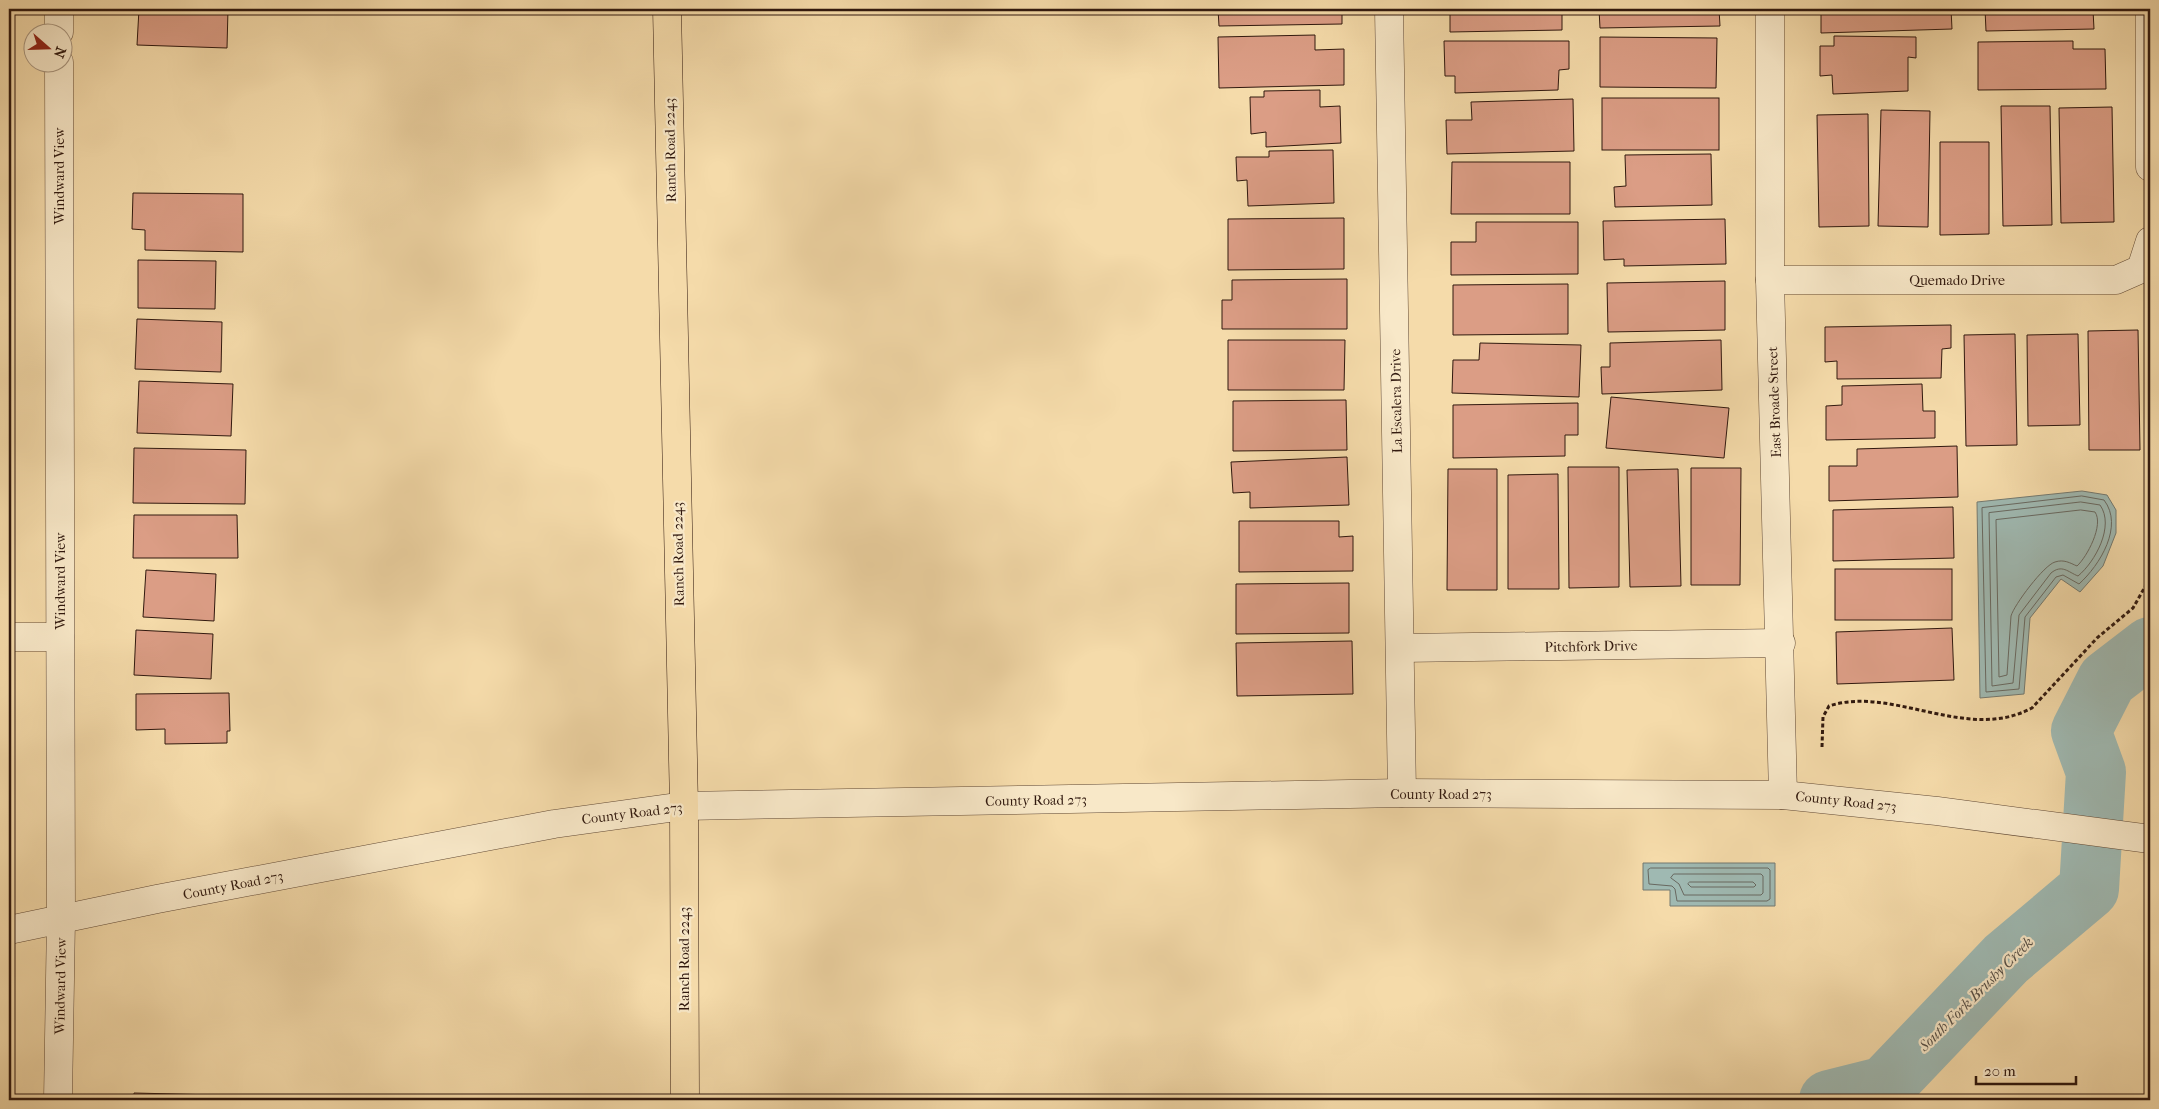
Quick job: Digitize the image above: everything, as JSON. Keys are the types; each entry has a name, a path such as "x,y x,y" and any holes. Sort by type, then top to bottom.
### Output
{"main road":[{"name":"Ranch Road 2243","path":"667,9 684,806 685,1100"}],"street":[{"path":"59,9 59,22"},
{"name":"La Escalera Drive","path":"1389,9 1402,793"},
{"name":"East Broade Street","path":"1770,9 1770,280 1781,643 1783,795"},
{"path":"2150,9 2150,167"},
{"name":"Windward View","path":"58,1100 61,919 59,72"},
{"name":"Quemado Drive","path":"1770,280 2116,280 2141,269 2150,241"},
{"path":"9,638 60,637"},
{"name":"Pitchfork Drive","path":"1401,648 1781,643"},
{"name":"County Road 273","path":"9,930 554,824 684,806 1402,793 1783,795 2073,828 2150,839"}],"path":[{"path":"1822,747 1823,716 1829,706 1842,702 1862,701 1973,720 2006,718 2032,708 2097,638 2133,608 2150,578"}],"water":[{"path":"2082,491 2107,495 2116,510 2116,533 2103,566 2080,592 2061,579 2030,618 2024,694 1980,698 1977,502"},
{"path":"1643,863 1775,863 1775,906 1670,906 1670,890 1643,890"}],"building":[{"path":"139,9 228,9 227,48 137,45"},
{"path":"1218,9 1342,9 1342,24 1219,26"},
{"path":"1450,9 1562,9 1562,30 1450,32"},
{"path":"1599,9 1719,9 1720,26 1600,28"},
{"path":"1821,9 1951,9 1952,29 1821,33"},
{"path":"1985,9 2109,10 2093,10 2094,29 1986,31"},
{"path":"1315,35 1315,50 1344,49 1344,85 1219,88 1218,37"},
{"path":"1834,36 1916,37 1916,58 1908,57 1908,91 1833,94 1832,75 1820,76 1820,46 1834,46"},
{"path":"1600,37 1717,38 1716,88 1600,87"},
{"path":"1444,41 1569,41 1569,69 1559,70 1558,90 1455,93 1455,76 1445,76"},
{"path":"2073,41 2073,49 2105,49 2106,89 1978,90 1978,42"},
{"path":"1320,90 1320,107 1340,106 1341,143 1266,147 1266,132 1251,134 1250,97 1264,97 1264,91"},
{"path":"1602,98 1719,98 1719,150 1602,150"},
{"path":"1573,99 1574,151 1447,154 1446,120 1472,120 1471,102"},
{"path":"2001,106 2050,106 2052,225 2003,226"},
{"path":"2112,107 2114,222 2061,223 2059,108"},
{"path":"1881,110 1930,111 1928,227 1878,226"},
{"path":"1868,114 1869,226 1819,227 1817,115"},
{"path":"1940,142 1989,142 1989,234 1940,235"},
{"path":"1333,150 1334,203 1248,206 1247,180 1237,181 1236,157 1269,157 1269,151"},
{"path":"1711,154 1712,205 1615,207 1614,187 1626,186 1625,155"},
{"path":"1452,162 1570,162 1570,214 1451,214"},
{"path":"133,193 243,194 243,252 145,250 145,230 132,229"},
{"path":"1344,218 1344,269 1228,270 1228,219"},
{"path":"1725,219 1726,264 1624,266 1624,259 1604,260 1603,221"},
{"path":"1476,222 1578,222 1578,274 1451,275 1451,242 1476,242"},
{"path":"138,260 216,261 215,309 138,308"},
{"path":"1347,279 1347,329 1222,329 1222,300 1232,300 1232,280"},
{"path":"1725,281 1725,330 1608,332 1607,283"},
{"path":"1568,284 1568,334 1453,335 1453,285"},
{"path":"137,319 222,322 221,372 135,369"},
{"path":"1951,325 1951,348 1942,349 1941,378 1837,379 1837,361 1825,362 1825,327"},
{"path":"2138,330 2140,450 2089,450 2088,331"},
{"path":"2015,334 2017,445 1966,446 1964,335"},
{"path":"2078,334 2080,425 2028,426 2027,335"},
{"path":"1228,340 1345,340 1344,390 1228,390"},
{"path":"1721,340 1722,390 1602,394 1601,367 1610,367 1610,343"},
{"path":"1480,343 1581,345 1579,397 1452,393 1453,360 1479,360"},
{"path":"139,381 233,384 231,436 137,433"},
{"path":"1922,384 1923,411 1935,411 1935,438 1826,440 1826,406 1842,405 1842,386"},
{"path":"1611,397 1729,408 1724,458 1606,448"},
{"path":"1346,400 1347,450 1233,451 1233,401"},
{"path":"1578,403 1578,435 1565,435 1565,456 1453,458 1453,405"},
{"path":"1957,446 1958,497 1829,501 1829,466 1857,466 1857,449"},
{"path":"134,448 246,450 245,504 133,503"},
{"path":"1347,457 1349,505 1250,508 1250,492 1233,493 1231,462"},
{"path":"1568,467 1619,467 1619,587 1569,588"},
{"path":"1691,468 1741,468 1740,585 1691,585"},
{"path":"1448,469 1497,469 1497,590 1447,590"},
{"path":"1678,469 1681,586 1630,587 1627,470"},
{"path":"1558,474 1559,589 1508,589 1508,475"},
{"path":"1953,507 1954,558 1833,561 1833,510"},
{"path":"134,515 237,515 238,558 133,558"},
{"path":"1239,521 1339,521 1339,537 1353,536 1353,571 1239,572"},
{"path":"1835,569 1952,569 1952,620 1835,620"},
{"path":"146,570 216,574 214,621 143,617"},
{"path":"1349,583 1349,633 1236,634 1236,584"},
{"path":"1952,628 1954,680 1837,684 1836,632"},
{"path":"136,630 213,634 211,679 134,675"},
{"path":"1352,641 1353,694 1237,696 1236,643"},
{"path":"229,693 230,731 227,731 227,743 165,744 165,729 136,730 136,694"},
{"path":"134,1093 216,1095 216,1100 134,1100"}],"waterway":[{"name":"South Fork Brushy Creek","path":"1829,1100 1885,1086 2006,959 2089,889 2096,772 2081,731 2107,680 2150,647"}]}
